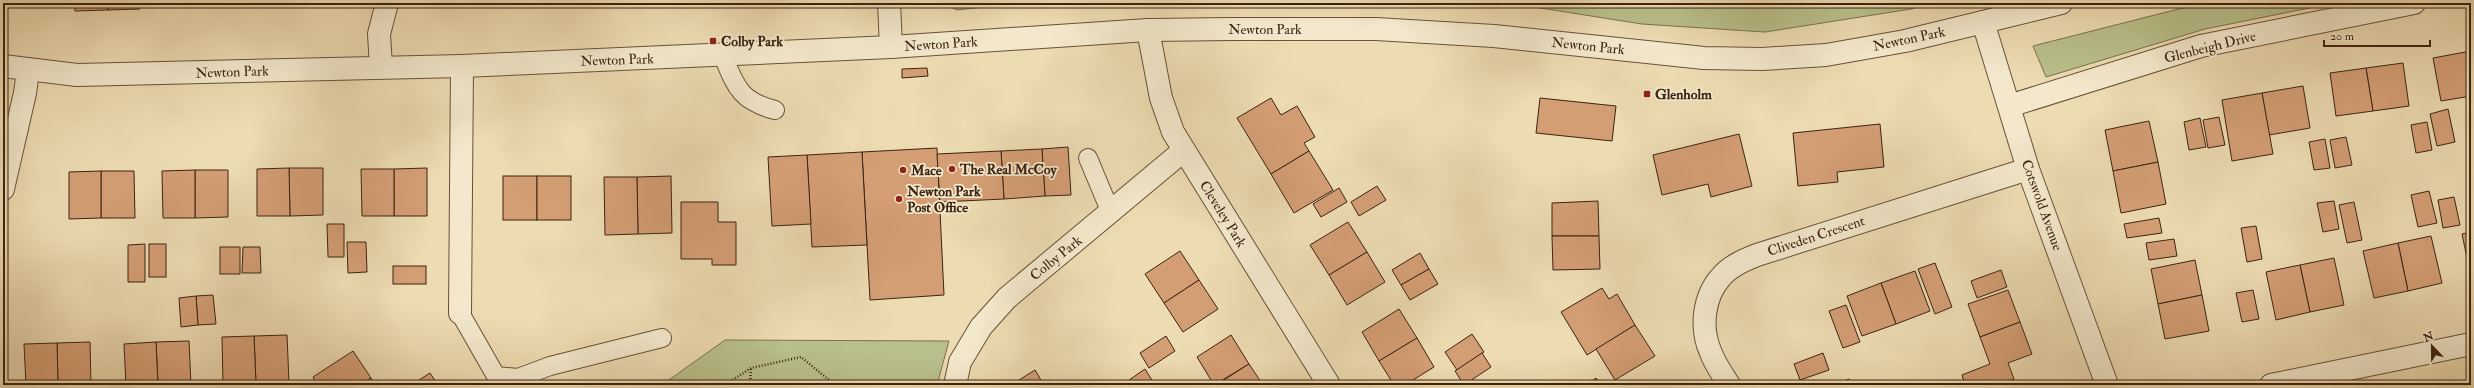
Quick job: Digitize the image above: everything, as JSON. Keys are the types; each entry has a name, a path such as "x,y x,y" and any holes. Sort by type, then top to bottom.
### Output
{"street":[{"path":"381,67 379,34 387,3"},
{"path":"889,3 891,47"},
{"name":"Newton Park","path":"3,66 28,71 77,75 462,66 723,56 891,47 1148,30 1376,29 1494,36 1704,58 1762,59 1826,55 1905,41 2061,3"},
{"name":"Glenbeigh Drive","path":"2010,106 2201,46 2414,3"},
{"name":"Cotswold Avenue","path":"1984,22 2028,169 2107,385"},
{"name":"Cleveley Park","path":"1148,30 1161,98 1173,132 1329,385"},
{"path":"460,313 462,66"},
{"path":"3,189 25,93 28,71"},
{"name":"Colby Park","path":"955,385 960,362 981,327 1002,304 1111,213 1183,150"},
{"name":"Cliveden Crescent","path":"1729,385 1710,353 1703,326 1708,301 1720,277 1737,264 1757,255 2028,169"},
{"path":"2271,385 2471,344"}],"lane":[{"path":"723,56 736,86 746,99 757,106 775,110"},
{"path":"1088,158 1111,213"},
{"path":"460,313 496,376 518,378 550,366 662,338"}],"path":[{"path":"725,385 751,368 801,357 836,385"},
{"path":"750,385 751,368"}],"green space":[{"path":"941,3 1019,3 957,10"},
{"path":"1495,3 1932,3 1911,9 1765,32 1642,24 1515,4"},
{"path":"2202,3 2334,3 2205,29 2046,77 2033,46"},
{"path":"725,340 949,341 937,385 662,385"}],"building":[{"path":"75,3 107,3 108,10 75,11"},
{"path":"107,3 140,3 140,9 108,10"},
{"path":"165,3 198,3 198,4 165,5"},
{"path":"2471,51 2471,96 2441,101 2433,58"},
{"path":"2403,63 2409,106 2373,111 2366,68"},
{"path":"927,68 928,76 902,78 902,69"},
{"path":"2366,68 2373,111 2336,116 2330,73"},
{"path":"2303,86 2310,128 2269,135 2262,93"},
{"path":"2262,93 2273,154 2232,161 2222,100"},
{"path":"1271,98 1281,115 1297,106 1315,137 1304,143 1309,151 1271,174 1237,118"},
{"path":"1540,98 1616,106 1612,141 1536,133"},
{"path":"2448,109 2455,142 2437,146 2430,114"},
{"path":"2219,117 2225,145 2208,148 2203,120"},
{"path":"2200,118 2206,147 2189,150 2184,122"},
{"path":"2149,121 2158,162 2113,171 2105,130"},
{"path":"2427,122 2432,150 2416,153 2411,125"},
{"path":"1880,124 1884,167 1837,172 1838,182 1798,186 1793,133"},
{"path":"1739,134 1752,186 1711,197 1708,184 1662,195 1653,155"},
{"path":"2346,137 2352,165 2335,168 2330,140"},
{"path":"2325,139 2330,168 2314,170 2309,142"},
{"path":"1068,147 1071,195 1045,196 1042,149"},
{"path":"937,148 944,295 870,300 862,152"},
{"path":"1042,149 1045,196 1004,199 1001,151"},
{"path":"1001,151 1004,199 940,202 937,154"},
{"path":"1309,151 1333,190 1294,213 1271,174"},
{"path":"862,152 867,245 812,247 807,155"},
{"path":"807,155 811,224 772,226 768,157"},
{"path":"2158,162 2166,204 2121,213 2113,171"},
{"path":"289,168 323,168 323,215 290,216"},
{"path":"289,168 290,216 257,216 257,169"},
{"path":"427,168 427,216 394,216 394,169"},
{"path":"361,169 394,169 394,216 362,216"},
{"path":"195,170 228,170 228,217 195,218"},
{"path":"195,170 195,218 163,218 162,171"},
{"path":"101,171 134,171 135,218 101,218"},
{"path":"101,171 101,218 69,219 69,172"},
{"path":"503,176 537,176 537,220 503,220"},
{"path":"537,176 571,176 571,220 537,220"},
{"path":"671,176 672,233 638,234 637,177"},
{"path":"604,177 637,177 638,234 605,235"},
{"path":"1377,186 1386,200 1359,216 1351,202"},
{"path":"1339,188 1347,202 1321,217 1313,204"},
{"path":"2429,191 2437,223 2418,227 2411,195"},
{"path":"2454,197 2460,225 2443,228 2438,200"},
{"path":"1598,201 1599,236 1552,236 1552,203"},
{"path":"2334,201 2339,229 2323,232 2317,203"},
{"path":"681,202 718,202 718,222 736,222 736,265 712,265 712,259 681,259"},
{"path":"2354,202 2362,240 2347,243 2339,205"},
{"path":"2159,218 2162,233 2127,238 2124,224"},
{"path":"1348,222 1367,252 1329,275 1310,245"},
{"path":"327,224 344,224 344,257 328,257"},
{"path":"2256,226 2262,259 2247,262 2241,228"},
{"path":"2471,232 2471,277 2462,234"},
{"path":"1552,236 1599,236 1600,269 1553,270"},
{"path":"2431,236 2442,283 2408,291 2398,243"},
{"path":"2174,239 2177,256 2149,260 2146,243"},
{"path":"347,242 366,242 367,272 348,273"},
{"path":"2398,243 2408,291 2374,298 2363,251"},
{"path":"145,244 145,282 128,282 128,245"},
{"path":"149,244 166,244 166,277 149,277"},
{"path":"220,247 240,247 240,274 220,274"},
{"path":"243,247 260,247 261,273 242,273"},
{"path":"1180,251 1199,280 1164,303 1145,274"},
{"path":"1367,252 1385,282 1347,305 1329,275"},
{"path":"1420,253 1429,269 1401,285 1392,270"},
{"path":"2334,258 2344,305 2310,312 2300,265"},
{"path":"2195,260 2202,295 2158,304 2151,269"},
{"path":"1935,263 1952,307 1935,314 1918,269"},
{"path":"2300,265 2310,312 2276,320 2266,272"},
{"path":"393,266 426,266 426,284 393,284"},
{"path":"1429,269 1438,284 1410,300 1401,285"},
{"path":"2001,270 2007,287 1977,298 1971,281"},
{"path":"1915,271 1930,311 1896,324 1881,283"},
{"path":"1199,280 1218,309 1183,332 1164,303"},
{"path":"1881,283 1896,324 1862,336 1847,296"},
{"path":"1602,288 1609,299 1617,294 1635,325 1587,355 1561,312"},
{"path":"2008,290 2020,322 1980,337 1968,304"},
{"path":"2253,290 2259,319 2242,322 2236,293"},
{"path":"213,295 216,324 198,325 196,296"},
{"path":"2202,295 2209,331 2165,339 2158,304"},
{"path":"196,296 198,325 181,327 179,298"},
{"path":"1846,305 1860,342 1843,348 1829,311"},
{"path":"1399,309 1417,338 1379,361 1362,332"},
{"path":"2020,322 2032,354 2008,363 2014,379 1996,385 1965,385 1962,375 1990,364 1980,337"},
{"path":"1635,325 1655,356 1615,380 1596,349"},
{"path":"1472,334 1484,352 1457,370 1445,352"},
{"path":"287,335 289,382 256,384 254,336"},
{"path":"1231,335 1249,364 1214,385 1197,357"},
{"path":"254,336 256,384 223,385 222,337"},
{"path":"1166,336 1175,351 1149,368 1140,353"},
{"path":"1417,338 1434,367 1405,385 1394,385 1379,361"},
{"path":"189,341 191,385 158,385 156,342"},
{"path":"90,342 91,385 58,385 57,343"},
{"path":"156,342 158,385 126,385 124,344"},
{"path":"57,343 58,385 26,385 24,344"},
{"path":"353,351 371,378 360,385 318,385 313,377"},
{"path":"1482,353 1491,367 1464,385 1455,371"},
{"path":"1823,353 1829,370 1800,380 1794,364"},
{"path":"1249,364 1263,385 1216,385"},
{"path":"1145,369 1155,385 1122,385"},
{"path":"1035,370 1044,385 1011,385"},
{"path":"430,373 438,385 411,385"},
{"path":"371,378 375,385 360,385 366,381"},
{"path":"1596,378 1601,385 1586,385"},
{"path":"1849,379 1851,385 1834,385"}],"place":[{"name":"Colby Park","path":"713,41"},
{"name":"Glenholm","path":"1647,94"},
{"name":"The Real McCoy","path":"952,169"},
{"name":"Mace","path":"903,170"},
{"name":"Newton Park Post Office","path":"899,199"}]}
